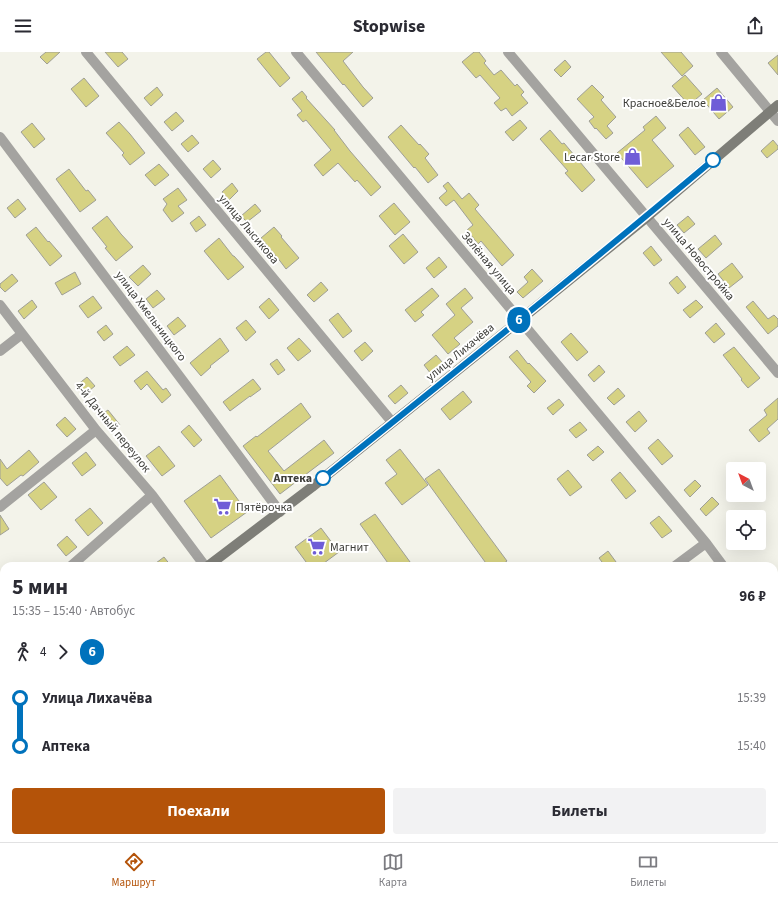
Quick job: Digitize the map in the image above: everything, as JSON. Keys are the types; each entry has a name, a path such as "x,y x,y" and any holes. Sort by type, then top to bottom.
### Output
{"main road":[{"name":"улица Лихачёва","path":"213,562 280,512 520,320 774,109"}],"street":[{"name":"улица Лысикова","path":"86,52 392,422"},
{"name":"Зелёная улица","path":"296,52 706,543 720,562"},
{"name":"улица Новостройка","path":"508,52 778,373"},
{"path":"721,52 774,109 778,121"},
{"name":"улица Хмельницкого","path":"0,137 202,405 280,512"},
{"name":"4-й Дачный переулок","path":"0,305 96,430 152,495 202,562"},
{"path":"0,351 22,334"},
{"path":"0,507 96,430"},
{"path":"76,562 152,495"},
{"path":"680,562 706,543"}],"building":[{"path":"46,52 60,52 47,64 40,57"},
{"path":"105,52 122,52 128,59 118,67"},
{"path":"266,52 269,52 290,78 280,87 257,59"},
{"path":"316,52 353,52 343,61 373,98 363,107"},
{"path":"474,52 479,52 486,61 484,63 494,75 501,70 515,86 517,84 524,92 521,95 528,103 512,116 506,108 501,111 494,103 500,98 480,75 476,78 462,62"},
{"path":"661,52 681,52 693,66 682,76"},
{"path":"778,55 778,75 768,63"},
{"path":"565,60 571,67 561,77 554,70"},
{"path":"685,75 702,94 689,105 672,86"},
{"path":"84,78 99,96 86,107 71,89"},
{"path":"592,85 604,97 601,100 616,117 607,126 613,133 606,139 589,121 594,117 577,99"},
{"path":"157,87 163,95 151,106 144,98"},
{"path":"717,88 733,107 719,119 703,100"},
{"path":"302,91 307,97 306,98 335,130 350,151 381,187 371,196 357,180 355,182 338,163 323,176 314,165 331,150 306,120 303,122 297,115 302,111 292,99"},
{"path":"176,112 184,121 172,131 164,122"},
{"path":"656,116 666,128 652,140 674,166 647,188 617,153 645,130 643,127"},
{"path":"520,120 527,128 513,141 505,132"},
{"path":"119,122 145,153 130,165 122,155 124,153 106,133"},
{"path":"32,123 45,139 34,148 21,132"},
{"path":"401,125 429,154 425,158 438,175 428,183 388,137"},
{"path":"688,127 705,147 695,155 679,135"},
{"path":"550,130 562,144 564,143 595,180 582,192 565,173 568,171 540,139"},
{"path":"192,135 199,143 188,152 181,144"},
{"path":"773,140 778,146 778,149 767,158 761,151"},
{"path":"213,160 221,169 211,178 203,169"},
{"path":"159,164 169,175 155,186 145,175"},
{"path":"69,169 86,191 88,190 96,200 80,212 56,179"},
{"path":"448,182 462,199 469,193 479,205 475,209 514,255 502,266 481,241 478,244 467,230 473,225 454,200 446,206 439,198 447,191 443,186"},
{"path":"232,183 238,191 229,200 222,192"},
{"path":"178,188 187,200 178,206 184,213 172,222 163,210 167,204 163,199"},
{"path":"18,199 26,209 15,218 7,208"},
{"path":"394,203 410,222 395,235 379,216"},
{"path":"255,204 261,211 247,222 241,216"},
{"path":"107,216 133,247 116,261 105,248 107,247 92,228"},
{"path":"199,216 206,225 196,232 190,223"},
{"path":"688,216 695,224 684,233 677,225"},
{"path":"36,227 62,256 50,266 26,235"},
{"path":"274,227 299,258 286,269 261,238"},
{"path":"403,234 418,252 404,264 389,246"},
{"path":"715,235 722,244 706,258 698,249"},
{"path":"219,238 244,267 228,280 204,251"},
{"path":"651,246 662,260 654,266 643,253"},
{"path":"439,257 447,267 434,278 426,268"},
{"path":"732,263 743,277 729,288 718,274"},
{"path":"143,265 151,274 138,286 129,277"},
{"path":"532,269 543,281 523,298 517,292 528,282 524,277"},
{"path":"75,272 81,284 62,295 55,283"},
{"path":"12,274 18,281 5,292 0,287 0,284"},
{"path":"677,276 686,287 678,294 669,283"},
{"path":"321,282 328,290 314,302 307,295"},
{"path":"432,288 439,296 421,312 424,315 415,322 405,310"},
{"path":"465,288 473,298 461,308 473,322 454,338 460,344 448,354 432,335 455,315 446,304"},
{"path":"157,290 165,299 153,308 146,299"},
{"path":"93,296 102,308 88,318 79,306"},
{"path":"269,298 279,310 269,319 259,307"},
{"path":"32,300 37,307 24,319 18,311"},
{"path":"696,300 703,307 690,318 683,310"},
{"path":"753,301 768,319 774,315 778,319 778,326 768,334 746,307"},
{"path":"338,313 352,331 343,338 329,320"},
{"path":"178,317 186,326 174,335 167,326"},
{"path":"246,320 256,332 246,341 236,328"},
{"path":"716,323 725,334 714,343 705,333"},
{"path":"106,325 113,334 104,341 97,332"},
{"path":"571,333 588,352 577,361 561,342"},
{"path":"220,338 229,351 210,366 211,367 201,376 190,363"},
{"path":"299,338 311,351 298,361 287,348"},
{"path":"365,342 373,351 362,361 354,351"},
{"path":"127,346 135,355 120,366 113,357"},
{"path":"734,347 760,378 748,388 723,355"},
{"path":"517,350 528,364 529,363 546,381 534,393 527,386 531,382 509,357"},
{"path":"436,355 443,363 431,374 424,365"},
{"path":"277,359 285,370 278,375 270,364"},
{"path":"599,365 605,372 594,382 588,375"},
{"path":"147,371 163,390 166,388 171,395 162,403 147,384 141,390 134,381"},
{"path":"87,377 95,386 84,395 76,386"},
{"path":"253,379 261,389 230,411 223,402"},
{"path":"401,385 408,393 395,404 388,396"},
{"path":"618,388 625,396 614,405 607,398"},
{"path":"463,391 472,402 450,420 441,409"},
{"path":"778,398 778,419 767,429 770,433 759,442 749,430 767,415 764,410"},
{"path":"559,399 564,405 553,415 547,408"},
{"path":"301,403 311,417 268,451 284,471 324,440 334,453 280,494 243,446"},
{"path":"108,410 120,425 112,432 99,416"},
{"path":"639,411 647,421 635,432 626,422"},
{"path":"65,417 76,429 67,437 56,425"},
{"path":"580,422 587,430 576,438 569,430"},
{"path":"189,425 202,440 194,447 181,432"},
{"path":"658,439 673,456 662,465 648,448"},
{"path":"159,446 175,466 162,476 146,456"},
{"path":"598,446 604,452 593,461 587,455"},
{"path":"400,449 428,485 402,505 385,483 397,474 386,460"},
{"path":"29,450 39,462 23,476 21,475 7,486 0,478 0,459 7,469"},
{"path":"86,452 96,465 82,476 72,463"},
{"path":"439,469 507,561 485,562 425,479"},
{"path":"568,470 582,487 570,496 557,479"},
{"path":"620,472 636,491 626,499 611,480"},
{"path":"220,475 247,512 211,538 184,501"},
{"path":"695,480 701,486 690,497 684,490"},
{"path":"44,482 57,497 41,510 28,495"},
{"path":"712,497 719,504 706,516 700,509"},
{"path":"90,508 103,523 88,536 75,520"},
{"path":"375,514 410,562 387,562 360,524"},
{"path":"0,515 9,529 0,535"},
{"path":"659,516 672,531 662,538 650,523"},
{"path":"321,528 339,552 325,562 306,562 295,547"},
{"path":"67,536 77,547 66,556 57,545"},
{"path":"608,551 616,562 602,562 599,558"},
{"path":"164,557 168,562 157,562"}],"bus line":[{"name":"6","path":"323,478 497,339 713,160"}],"place":[{"name":"Красное&Белое","path":"719,103"},
{"name":"Lecar Store","path":"633,157"},
{"name":"Аптека","path":"323,478"},
{"name":"Пятёрочка","path":"223,507"},
{"name":"Магнит","path":"317,547"}]}
